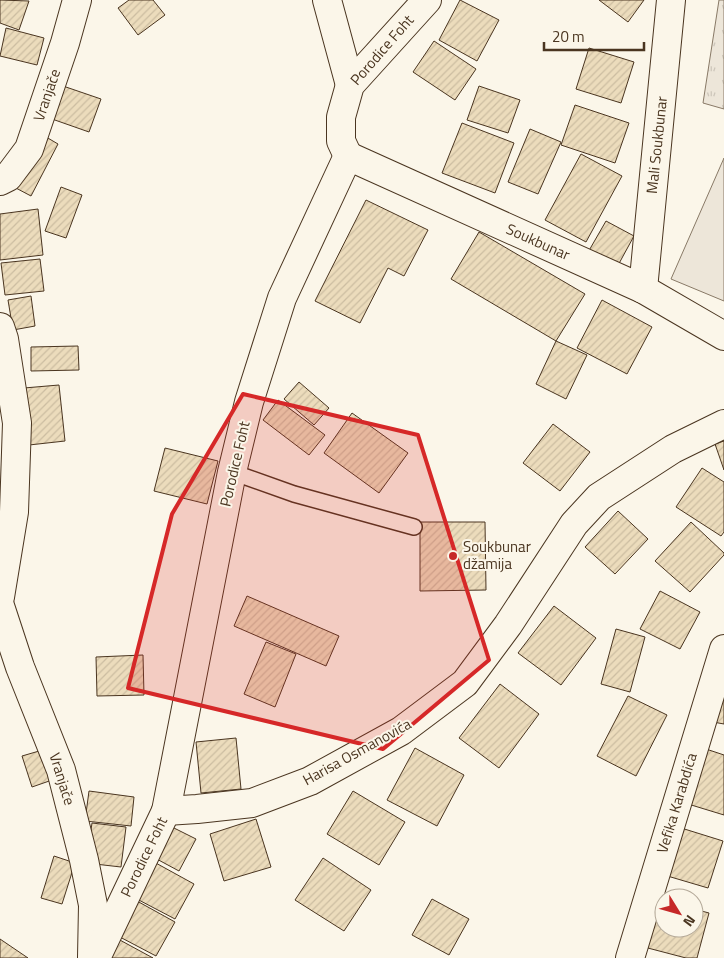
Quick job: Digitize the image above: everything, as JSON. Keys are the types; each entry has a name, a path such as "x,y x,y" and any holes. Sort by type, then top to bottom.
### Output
{"street":[{"name":"Vranjače","path":"0,181 8,177 29,148 65,42 77,0"},
{"path":"327,0 350,85"},
{"name":"Porodice Foht","path":"94,958 166,811 232,472 249,402 282,298 348,156 341,141 341,116 350,85 427,0"},
{"name":"Mali Soukbunar","path":"642,289 671,0"},
{"name":"Soukbunar","path":"348,156 642,289 724,336"},
{"path":"0,327 4,339 17,423 14,512 0,597"},
{"name":"Harisa Osmanovića","path":"166,811 252,803 310,781 401,731 465,683 508,625 574,524 599,497 673,448 724,424"},
{"name":"Vranjače","path":"0,606 20,667 64,779 93,905 94,958"},
{"name":"Vefika Karabdića","path":"630,958 724,649"}],"lane":[{"path":"232,472 294,494 414,528"}],"highlighted area":[{"path":"243,394 418,435 489,660 383,749 128,688 172,514"}],"green space":[{"path":"719,0 724,0 724,109 703,103"},
{"path":"724,158 724,301 671,279"}],"building":[{"path":"0,0 29,1 19,30 0,23"},
{"path":"129,0 153,0 165,15 138,35 118,8"},
{"path":"460,0 499,20 477,61 439,40"},
{"path":"599,0 644,0 628,22"},
{"path":"6,28 44,38 37,65 0,56"},
{"path":"434,41 476,69 455,100 413,72"},
{"path":"589,48 634,62 621,103 576,89"},
{"path":"63,86 101,99 89,132 52,119"},
{"path":"479,86 520,100 508,133 467,120"},
{"path":"575,105 629,123 615,163 561,145"},
{"path":"462,123 514,143 495,193 442,173"},
{"path":"530,129 561,142 538,194 508,182"},
{"path":"41,134 58,144 31,196 14,187"},
{"path":"581,154 622,176 586,242 545,220"},
{"path":"61,187 82,195 66,238 45,231"},
{"path":"366,200 428,230 404,276 388,268 360,323 315,301"},
{"path":"38,209 43,255 0,260 0,214"},
{"path":"606,221 634,236 616,269 587,254"},
{"path":"479,232 585,294 556,341 451,279"},
{"path":"40,259 44,291 5,295 1,263"},
{"path":"31,296 35,326 13,330 8,300"},
{"path":"602,300 652,327 627,374 577,348"},
{"path":"556,341 587,355 566,399 536,384"},
{"path":"78,346 79,370 31,371 31,347"},
{"path":"299,382 329,408 314,425 284,399"},
{"path":"59,385 65,441 29,445 24,388"},
{"path":"278,400 325,435 309,455 263,420"},
{"path":"352,413 408,453 379,493 324,453"},
{"path":"553,424 590,452 560,491 523,463"},
{"path":"724,441 724,470 715,444"},
{"path":"165,448 218,461 207,504 154,491"},
{"path":"702,468 724,482 724,532 721,536 676,507"},
{"path":"618,511 648,539 615,574 585,547"},
{"name":"Soukbunar džamija","path":"420,522 485,522 486,590 420,591"},
{"path":"691,522 724,555 690,592 655,561"},
{"path":"660,591 700,612 680,649 640,629"},
{"path":"247,596 339,636 326,666 234,626"},
{"path":"554,606 596,638 561,685 518,653"},
{"path":"616,629 645,637 630,692 601,684"},
{"path":"266,642 296,654 275,707 244,694"},
{"path":"143,655 144,695 97,696 96,657"},
{"path":"724,668 724,724 713,722"},
{"path":"500,684 539,714 499,768 459,738"},
{"path":"628,696 667,715 636,776 597,756"},
{"path":"236,738 241,789 201,793 196,742"},
{"path":"415,748 464,775 437,826 387,800"},
{"path":"46,749 55,779 32,787 22,756"},
{"path":"706,749 724,755 724,815 688,804"},
{"path":"89,791 134,797 131,826 85,821"},
{"path":"353,791 405,822 379,865 327,834"},
{"path":"256,819 271,867 224,881 210,834"},
{"path":"92,823 126,827 121,867 86,863"},
{"path":"170,826 196,839 179,871 153,857"},
{"path":"678,827 723,841 708,888 664,875"},
{"path":"54,856 75,863 62,904 41,898"},
{"path":"323,858 371,890 344,931 295,900"},
{"path":"154,862 194,884 175,919 135,898"},
{"path":"432,899 469,919 449,955 412,935"},
{"path":"137,901 175,922 156,956 118,936"},
{"path":"654,910 654,938 702,938 697,958 686,958 644,947"},
{"path":"704,912 709,913 704,932"},
{"path":"0,939 28,958 0,958"},
{"path":"118,939 153,958 108,958"}],"place":[{"name":"Soukbunar džamija","path":"453,556"}]}
